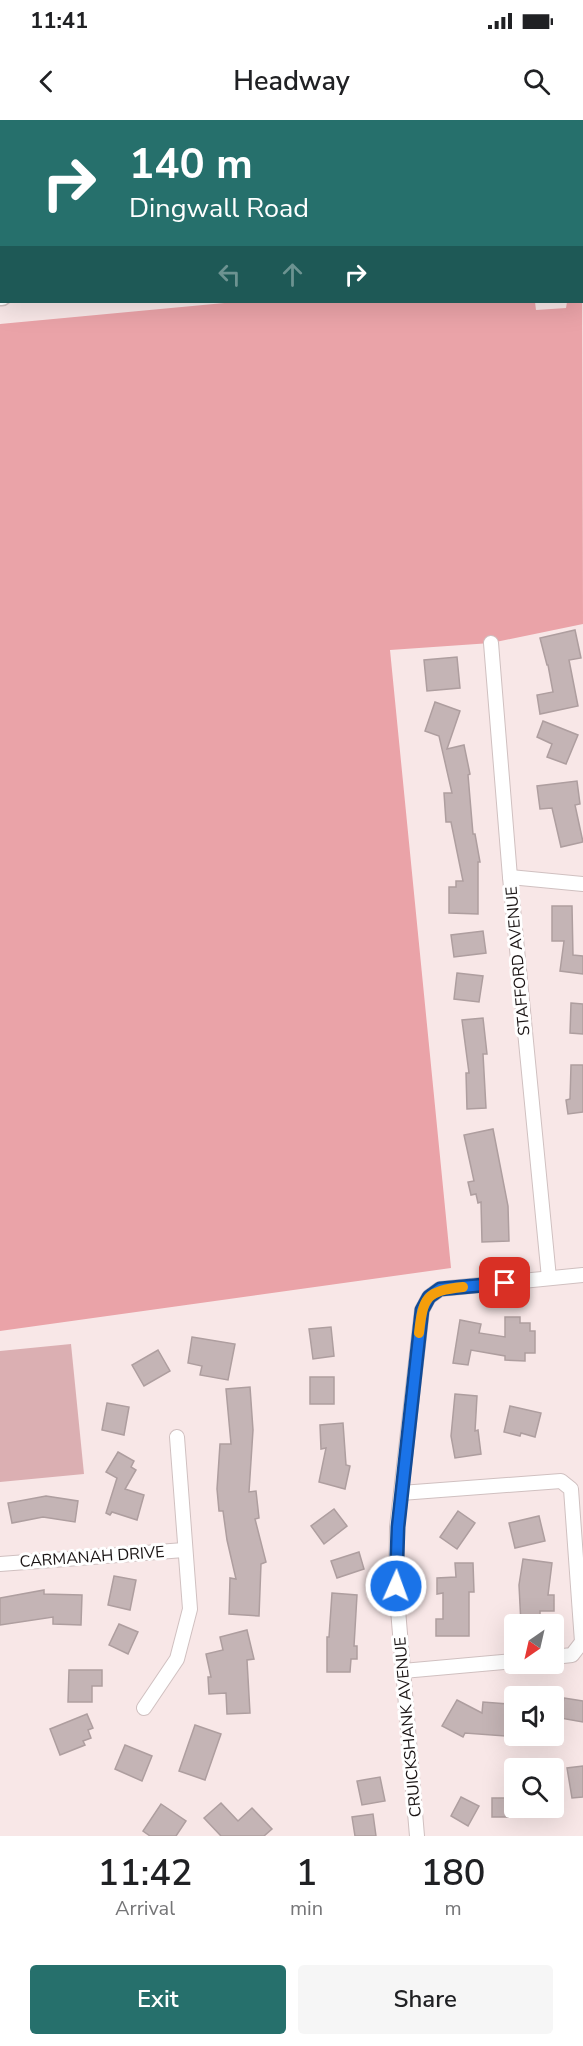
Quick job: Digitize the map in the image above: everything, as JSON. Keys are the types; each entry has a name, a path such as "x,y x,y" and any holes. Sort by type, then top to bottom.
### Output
{"street":[{"name":"STAFFORD AVENUE","path":"491,644 510,877 549,1278"},
{"path":"510,877 583,885"},
{"path":"549,1278 583,1275"},
{"name":"CRUICKSHANK AVENUE","path":"417,1836 396,1586 401,1493 422,1310 429,1297 440,1289 549,1278"},
{"name":"CARMANAH DRIVE","path":"144,1708 177,1659 189,1610 177,1437"},
{"path":"401,1493 561,1481 571,1489 582,1642 572,1655 564,1656"},
{"name":"CARMANAH DRIVE","path":"0,1564 184,1550"},
{"path":"403,1671 504,1662"}],"shaded area":[{"path":"224,303 535,303 536,310 566,308 567,303 582,303 583,624 491,643 390,650 451,1268 0,1331 0,324"},
{"path":"71,1344 84,1474 0,1482 0,1351"}],"building":[{"path":"575,630 581,658 569,660 578,706 540,714 537,695 553,692 540,638"},
{"path":"457,657 460,688 427,691 424,660"},
{"path":"435,702 460,711 447,749 464,745 470,774 468,775 473,834 475,834 480,862 478,862 478,914 449,913 449,887 456,887 456,881 463,881 451,822 446,822 444,793 452,793 439,736 425,731"},
{"path":"543,721 578,735 566,764 547,757 552,744 537,737"},
{"path":"577,781 580,804 575,805 583,842 561,847 552,808 540,809 537,786"},
{"path":"552,906 572,906 573,955 583,956 583,974 560,971 564,941 552,941"},
{"path":"483,931 486,953 454,957 451,935"},
{"path":"457,973 483,976 479,1002 454,999"},
{"path":"571,1003 583,1004 583,1034 570,1033"},
{"path":"483,1018 487,1054 483,1054 486,1108 467,1109 466,1073 469,1073 462,1020"},
{"path":"571,1065 583,1065 583,1112 568,1114 566,1100 570,1099"},
{"path":"493,1129 508,1206 509,1241 482,1242 481,1202 478,1203 476,1194 471,1195 468,1182 474,1181 464,1135"},
{"path":"505,1317 520,1317 520,1323 530,1323 530,1331 535,1331 535,1353 525,1353 525,1361 505,1360 505,1356 471,1350 468,1365 453,1363 460,1320 481,1324 479,1333 505,1337"},
{"path":"331,1327 334,1356 313,1359 309,1329"},
{"path":"192,1337 235,1344 228,1380 200,1375 202,1366 188,1363"},
{"path":"158,1350 170,1371 144,1386 132,1365"},
{"path":"310,1377 334,1377 334,1404 310,1404"},
{"path":"250,1387 253,1430 249,1492 256,1491 259,1518 255,1519 266,1562 261,1564 259,1616 229,1614 230,1578 236,1579 223,1511 219,1511 217,1489 220,1444 231,1444 226,1389"},
{"path":"455,1394 477,1396 475,1431 478,1430 481,1454 455,1458 451,1436"},
{"path":"107,1403 129,1407 124,1435 102,1430"},
{"path":"510,1406 541,1413 535,1437 504,1432"},
{"path":"343,1423 346,1465 350,1466 345,1489 319,1482 326,1448 321,1449 320,1425"},
{"path":"118,1452 134,1461 131,1467 136,1470 125,1489 144,1495 137,1520 112,1512 110,1515 106,1513 117,1478 106,1472"},
{"path":"46,1496 78,1501 75,1522 43,1517 12,1523 8,1503"},
{"path":"334,1509 347,1526 324,1544 311,1526"},
{"path":"458,1511 475,1523 457,1549 440,1537"},
{"path":"539,1516 545,1541 515,1548 509,1523"},
{"path":"359,1552 364,1569 337,1578 331,1561"},
{"path":"523,1559 552,1563 548,1595 554,1595 554,1611 520,1614 519,1585"},
{"path":"455,1563 473,1563 474,1592 469,1592 469,1636 436,1636 436,1619 443,1619 443,1593 437,1594 437,1578 456,1577"},
{"path":"114,1576 136,1580 130,1610 108,1605"},
{"path":"44,1590 44,1594 82,1595 81,1625 53,1624 53,1617 0,1625 0,1598"},
{"path":"332,1593 357,1595 354,1646 357,1646 357,1659 351,1659 350,1672 327,1672 327,1637 329,1637"},
{"path":"119,1624 138,1632 128,1654 109,1645"},
{"path":"247,1630 254,1659 247,1660 250,1713 227,1714 226,1693 209,1694 208,1677 211,1677 206,1654 223,1650 220,1637"},
{"path":"69,1670 102,1670 102,1686 92,1686 92,1702 68,1702"},
{"path":"564,1698 583,1701 583,1722 564,1719"},
{"path":"457,1700 482,1713 483,1702 504,1704 504,1736 465,1733 463,1737 442,1726"},
{"path":"87,1714 93,1728 88,1730 91,1738 83,1741 85,1745 60,1755 50,1729"},
{"path":"195,1725 221,1734 205,1780 179,1771"},
{"path":"125,1745 152,1756 142,1781 115,1769"},
{"path":"583,1766 583,1797 572,1798 567,1768"},
{"path":"380,1777 385,1801 362,1805 357,1781"},
{"path":"461,1797 479,1806 468,1826 451,1816"},
{"path":"492,1798 504,1798 504,1817 492,1817"},
{"path":"221,1803 238,1821 252,1808 272,1829 264,1836 221,1836 204,1818"},
{"path":"161,1804 186,1821 176,1836 150,1836 143,1831"},
{"path":"373,1814 376,1836 355,1836 352,1817"}],"slow traffic":[{"path":"419,1333 422,1310 429,1297 440,1289 463,1287"}],"route":[{"path":"396,1586 398,1527 422,1310 429,1297 440,1289 505,1283"}]}
